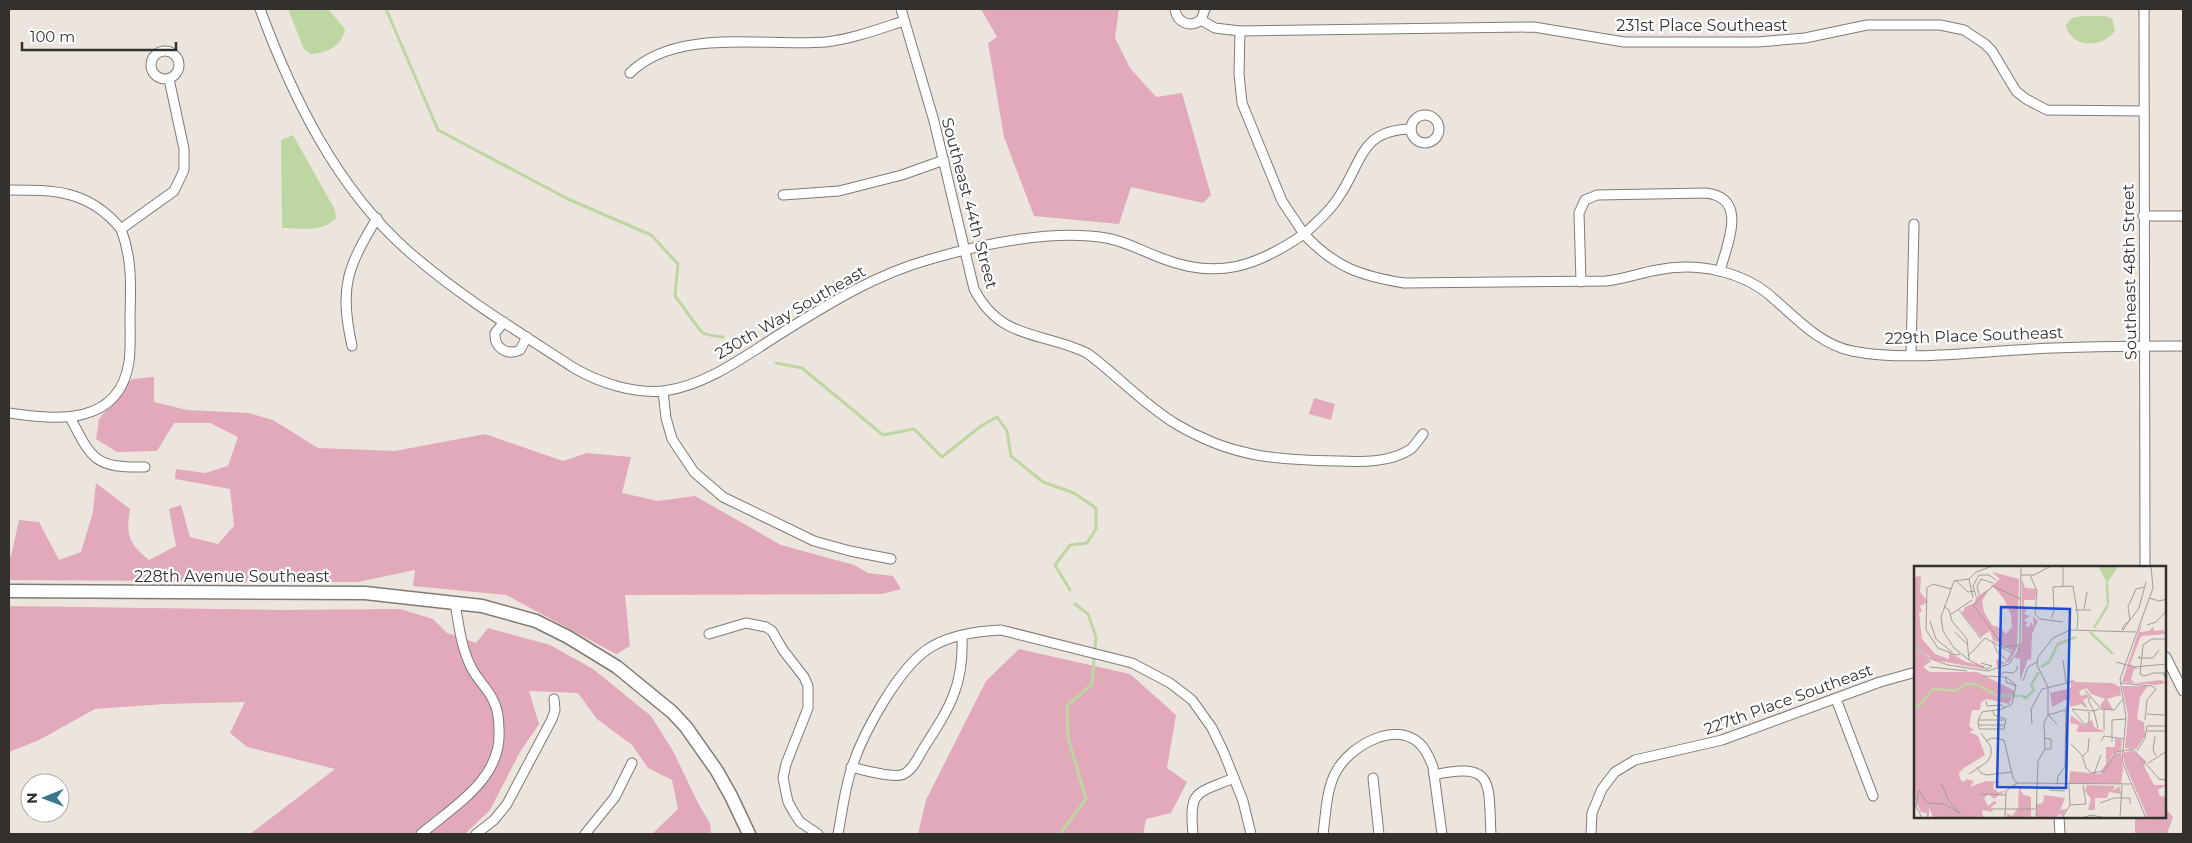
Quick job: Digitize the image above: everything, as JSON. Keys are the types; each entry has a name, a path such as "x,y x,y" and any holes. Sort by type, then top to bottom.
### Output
{"main road":[{"name":"228th Avenue Southeast","path":"9,591 365,593 482,606 536,621 568,637 608,662 642,685 672,712 690,733 717,771 745,831"}],"street":[{"name":"230th Way Southeast","path":"260,9 300,102 324,146 358,197 377,218 406,248 437,275 504,322 593,379 624,388 663,391 694,384 742,358 820,310 867,284 920,262 963,250 1015,241 1090,236 1126,243 1177,264 1217,269 1253,263 1276,253 1304,234 1328,210 1340,194 1370,143 1379,135 1389,131 1410,129"},
{"name":"Southeast 44th Street","path":"901,9 944,160 963,250 974,289 982,304 999,321 1024,333 1072,346 1087,353 1176,424 1208,440 1256,456 1287,461 1362,462 1399,454 1412,448 1423,434"},
{"name":"231st Place Southeast","path":"1175,9 1182,22 1192,24 1201,20 1215,28 1240,31 1534,27 1624,42 1758,42 1806,38 1867,26 1940,25 1964,30 1976,37 1992,51 2016,91 2037,106 2055,111 2143,111"},
{"path":"1201,20 1205,9"},
{"name":"Southeast 48th Street","path":"2144,9 2145,566"},
{"path":"630,74 639,64 651,58 692,46 829,42 904,21"},
{"path":"1240,31 1239,80 1242,103 1282,201 1304,234"},
{"path":"121,229 174,191 184,170 184,149 169,79"},
{"path":"783,194 839,191 902,175 944,160"},
{"path":"9,190 44,190 72,194 100,208 121,229 128,248 131,270 128,364 118,390 108,402 86,415 70,418 9,413"},
{"path":"1581,282 1579,213 1585,200 1597,195 1706,194 1721,196 1727,201 1732,216 1720,271"},
{"path":"2143,216 2183,216"},
{"path":"352,346 346,318 345,299 348,282 358,250 377,218"},
{"path":"1911,355 1914,224"},
{"name":"229th Place Southeast","path":"1304,234 1317,248 1343,266 1375,279 1404,284 1581,282 1622,280 1670,268 1690,267 1720,271 1756,286 1772,296 1818,336 1850,351 1911,355 2069,347 2183,346"},
{"path":"504,322 498,328 495,337 502,350 516,352 523,346 527,337"},
{"path":"663,391 666,418 672,439 694,472 723,497 814,541 850,551 891,558"},
{"path":"70,418 87,451 95,458 115,467 145,468"},
{"path":"420,834 481,782 490,772 497,757 500,741 495,703 465,656 455,603"},
{"path":"709,634 746,623 766,627 772,631 783,650 804,677 808,686 808,708 786,764 783,778 792,811 800,822 818,834"},
{"path":"838,834 851,767 878,713 905,671 916,658 930,647 962,636 1001,630 1132,663 1175,686 1192,700 1212,728 1243,801 1251,834"},
{"path":"851,767 895,776 903,775 913,765 944,718 954,698 961,669 962,636"},
{"path":"2167,659 2183,691"},
{"name":"227th Place Southeast","path":"1590,834 1596,801 1602,789 1615,772 1635,760 1722,740 1880,682 1914,673"},
{"path":"476,834 494,820 508,804 552,719 555,710 554,699"},
{"path":"1836,699 1873,796"},
{"path":"1323,834 1330,790 1336,771 1348,755 1368,742 1397,735 1412,739 1424,748 1433,767 1442,834"},
{"path":"585,834 615,797 632,763"},
{"path":"1434,775 1462,769 1482,776 1486,781 1489,792 1491,834"},
{"path":"1193,834 1191,812 1194,798 1199,792 1234,778"},
{"path":"1373,778 1379,834"},
{"path":"2059,818 2060,834"}],"shaded area":[{"path":"288,9 328,9 345,29 341,40 328,50 311,54 304,49"},
{"path":"981,9 1119,9 1115,38 1130,68 1156,97 1182,93 1211,195 1203,203 1131,187 1119,224 1034,216 1004,137 988,43 997,37"},
{"path":"2084,16 2112,18 2115,31 2110,37 2096,43 2088,44 2074,39 2069,34 2066,26 2073,18"},
{"path":"293,135 335,210 336,218 318,228 282,228 281,140"},
{"path":"154,377 154,402 187,410 249,413 273,420 318,448 395,451 485,434 563,461 587,453 631,457 622,493 658,501 695,496 781,545 854,565 868,573 893,576 901,589 883,594 625,595 630,646 616,654 506,595 413,586 415,570 358,582 9,580 9,557 11,556 19,520 39,522 59,560 81,552 93,512 96,483 130,509 128,526 130,538 137,549 149,560 176,546 169,509 181,505 190,537 218,544 234,526 230,489 175,479 176,469 205,473 228,466 238,437 210,423 174,423 157,451 117,452 96,439 99,419 132,379"},
{"path":"1314,398 1335,404 1331,420 1309,414"},
{"path":"9,606 283,610 400,609 433,619 447,633 476,643 488,628 550,645 593,669 651,716 673,751 699,805 710,823 711,834 652,834 678,809 672,780 648,768 632,745 597,719 578,693 529,691 539,724 520,752 490,810 465,834 250,834 335,769 247,747 230,733 245,702 165,704 95,709 39,740 9,752"},
{"path":"1019,649 1130,674 1176,715 1167,768 1187,782 1171,813 1146,819 1143,834 918,834 926,800 986,681"},
{"path":"2167,810 2173,817 2167,834 2135,834 2135,818 2167,818"}],"waterway":[{"path":"386,9 438,130 568,199 651,235 678,264 675,296 703,333 723,337"},
{"path":"776,363 802,368 883,435 914,429 942,457 981,426 997,417 1007,431 1011,456 1043,482 1074,493 1096,508 1096,529 1087,543 1070,545 1055,565 1070,590"},
{"path":"1060,834 1086,799 1068,738 1067,706 1092,684 1096,637 1088,614 1075,604"}]}
